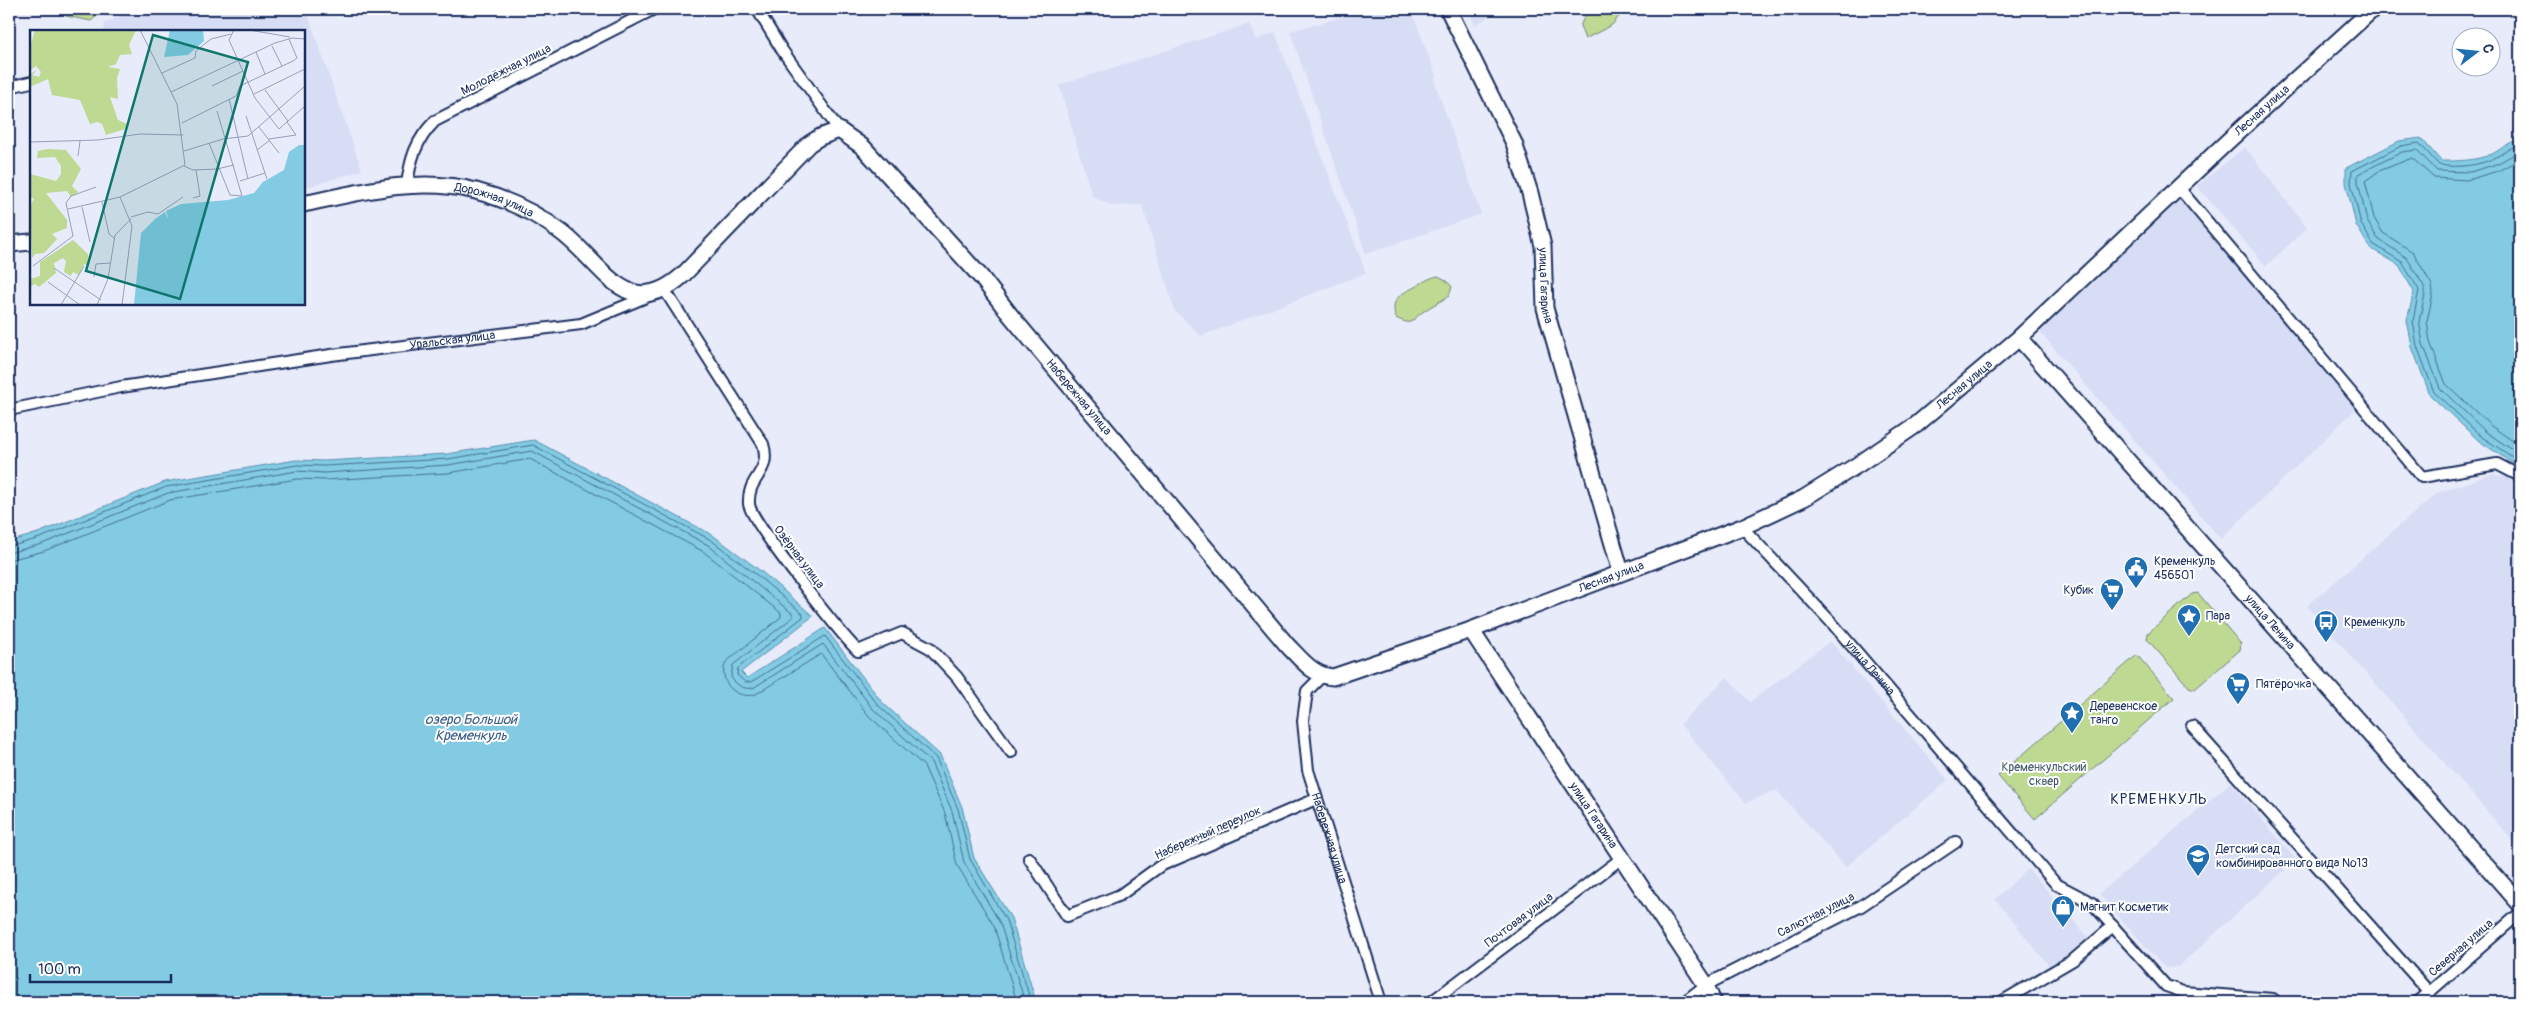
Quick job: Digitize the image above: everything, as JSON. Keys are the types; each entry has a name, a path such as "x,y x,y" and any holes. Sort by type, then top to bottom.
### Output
{"street":[{"name":"Молодёжная улица","path":"407,186 414,148 424,132 435,121 654,9"},
{"path":"757,9 834,131"},
{"name":"улица Гагарина","path":"1448,9 1514,143 1530,193 1543,246 1545,308 1621,572"},
{"name":"Лесная улица","path":"1471,630 1742,527 1804,498 1916,425 2019,338 2373,9"},
{"path":"9,87 30,82"},
{"name":"Уральская улица","path":"9,410 121,387 322,356 581,324 660,291 684,275 809,144 834,131"},
{"name":"Набережная улица","path":"834,131 863,147 981,277 1011,316 1287,645 1310,669 1322,676 1307,691 1303,721 1308,770 1381,1002"},
{"name":"Дорожная улица","path":"305,204 367,191 407,186 440,186 475,191 504,200 535,214 562,232 611,280 630,292 642,295 660,291"},
{"path":"2179,188 2422,477 2497,464 2520,476"},
{"path":"9,244 30,242"},
{"name":"Озёрная улица","path":"660,291 763,444 767,456 765,465 751,486 749,505 760,525 782,556 841,634 858,651 902,633 930,648 957,677 1011,752"},
{"name":"улица Ленина","path":"2019,338 2520,904"},
{"name":"улица Ленина","path":"1742,527 1832,623 2056,884 2092,902 2166,986 2183,992 2273,999 2276,1002"},
{"path":"1322,676 1333,677 1349,673 1471,630"},
{"name":"улица Гагарина","path":"1471,630 1706,985 1714,1002"},
{"path":"2192,726 2429,992"},
{"name":"Набережный переулок","path":"1029,858 1067,916 1120,895 1160,866 1316,799"},
{"name":"Салютная улица","path":"1684,1002 1706,985 1861,906 1956,842"},
{"name":"Почтовая улица","path":"1431,1002 1622,858"},
{"name":"Северная улица","path":"2418,1002 2520,913"},
{"path":"2001,1002 2073,960 2113,926"}],"shaded area":[{"path":"138,9 306,9 362,170 305,188 305,30 104,30 105,23"},
{"path":"1373,9 1411,9 1436,75 1434,80 1481,214 1366,254 1290,31"},
{"path":"1467,9 1501,9 1475,25"},
{"path":"1249,24 1256,40 1275,32 1366,273 1201,336 1175,311 1142,205 1111,206 1092,196 1059,85"},
{"path":"2245,147 2307,228 2266,266 2197,186"},
{"path":"2179,198 2357,408 2221,539 2037,329"},
{"path":"2492,474 2520,480 2520,849 2307,606 2437,493"},
{"path":"1830,641 1948,780 1846,867 1776,790 1746,803 1680,724 1727,677 1750,702"},
{"name":"Детский сад комбинированного вида №13","path":"2231,782 2296,860 2178,967 2165,968 2099,894"},
{"path":"2028,869 2090,939 2066,960 2049,966 1995,899"}],"green space":[{"path":"66,9 105,9 91,21 66,16"},
{"path":"1588,9 1625,9 1612,25 1585,39 1580,26"},
{"path":"1438,276 1446,280 1452,287 1449,296 1427,309 1412,321 1406,322 1396,318 1394,307 1399,296"},
{"path":"2198,593 2241,644 2240,650 2195,689 2189,687 2147,639 2148,633 2192,594"},
{"name":"Кременкульский сквер","path":"2137,655 2174,698 2035,819 1998,776"}],"water":[{"path":"2421,138 2441,161 2479,158 2492,154 2520,140 2520,468 2479,441 2430,395 2412,347 2407,320 2414,292 2399,265 2370,248 2356,225 2346,183 2346,168 2399,141"},
{"name":"озеро Большой Кременкуль","path":"534,440 714,536 762,572 813,616 741,672 747,678 825,628 882,702 940,755 962,807 974,858 1011,918 1036,1002 9,1002 9,542 38,533 165,482 296,460 324,461 447,454"}],"place":[{"name":"Кременкуль 456501","path":"2136,589"},
{"name":"Кубик","path":"2112,611"},
{"name":"Пара","path":"2189,637"},
{"name":"Кременкуль","path":"2326,643"},
{"name":"Пятёрочка","path":"2238,705"},
{"name":"Деревенское танго","path":"2072,734"},
{"name":"Детский сад комбинированного вида №13","path":"2198,877"},
{"name":"Магнит Косметик","path":"2063,928"}],"district":[{"name":"КРЕМЕНКУЛЬ","path":"2159,799"}]}
